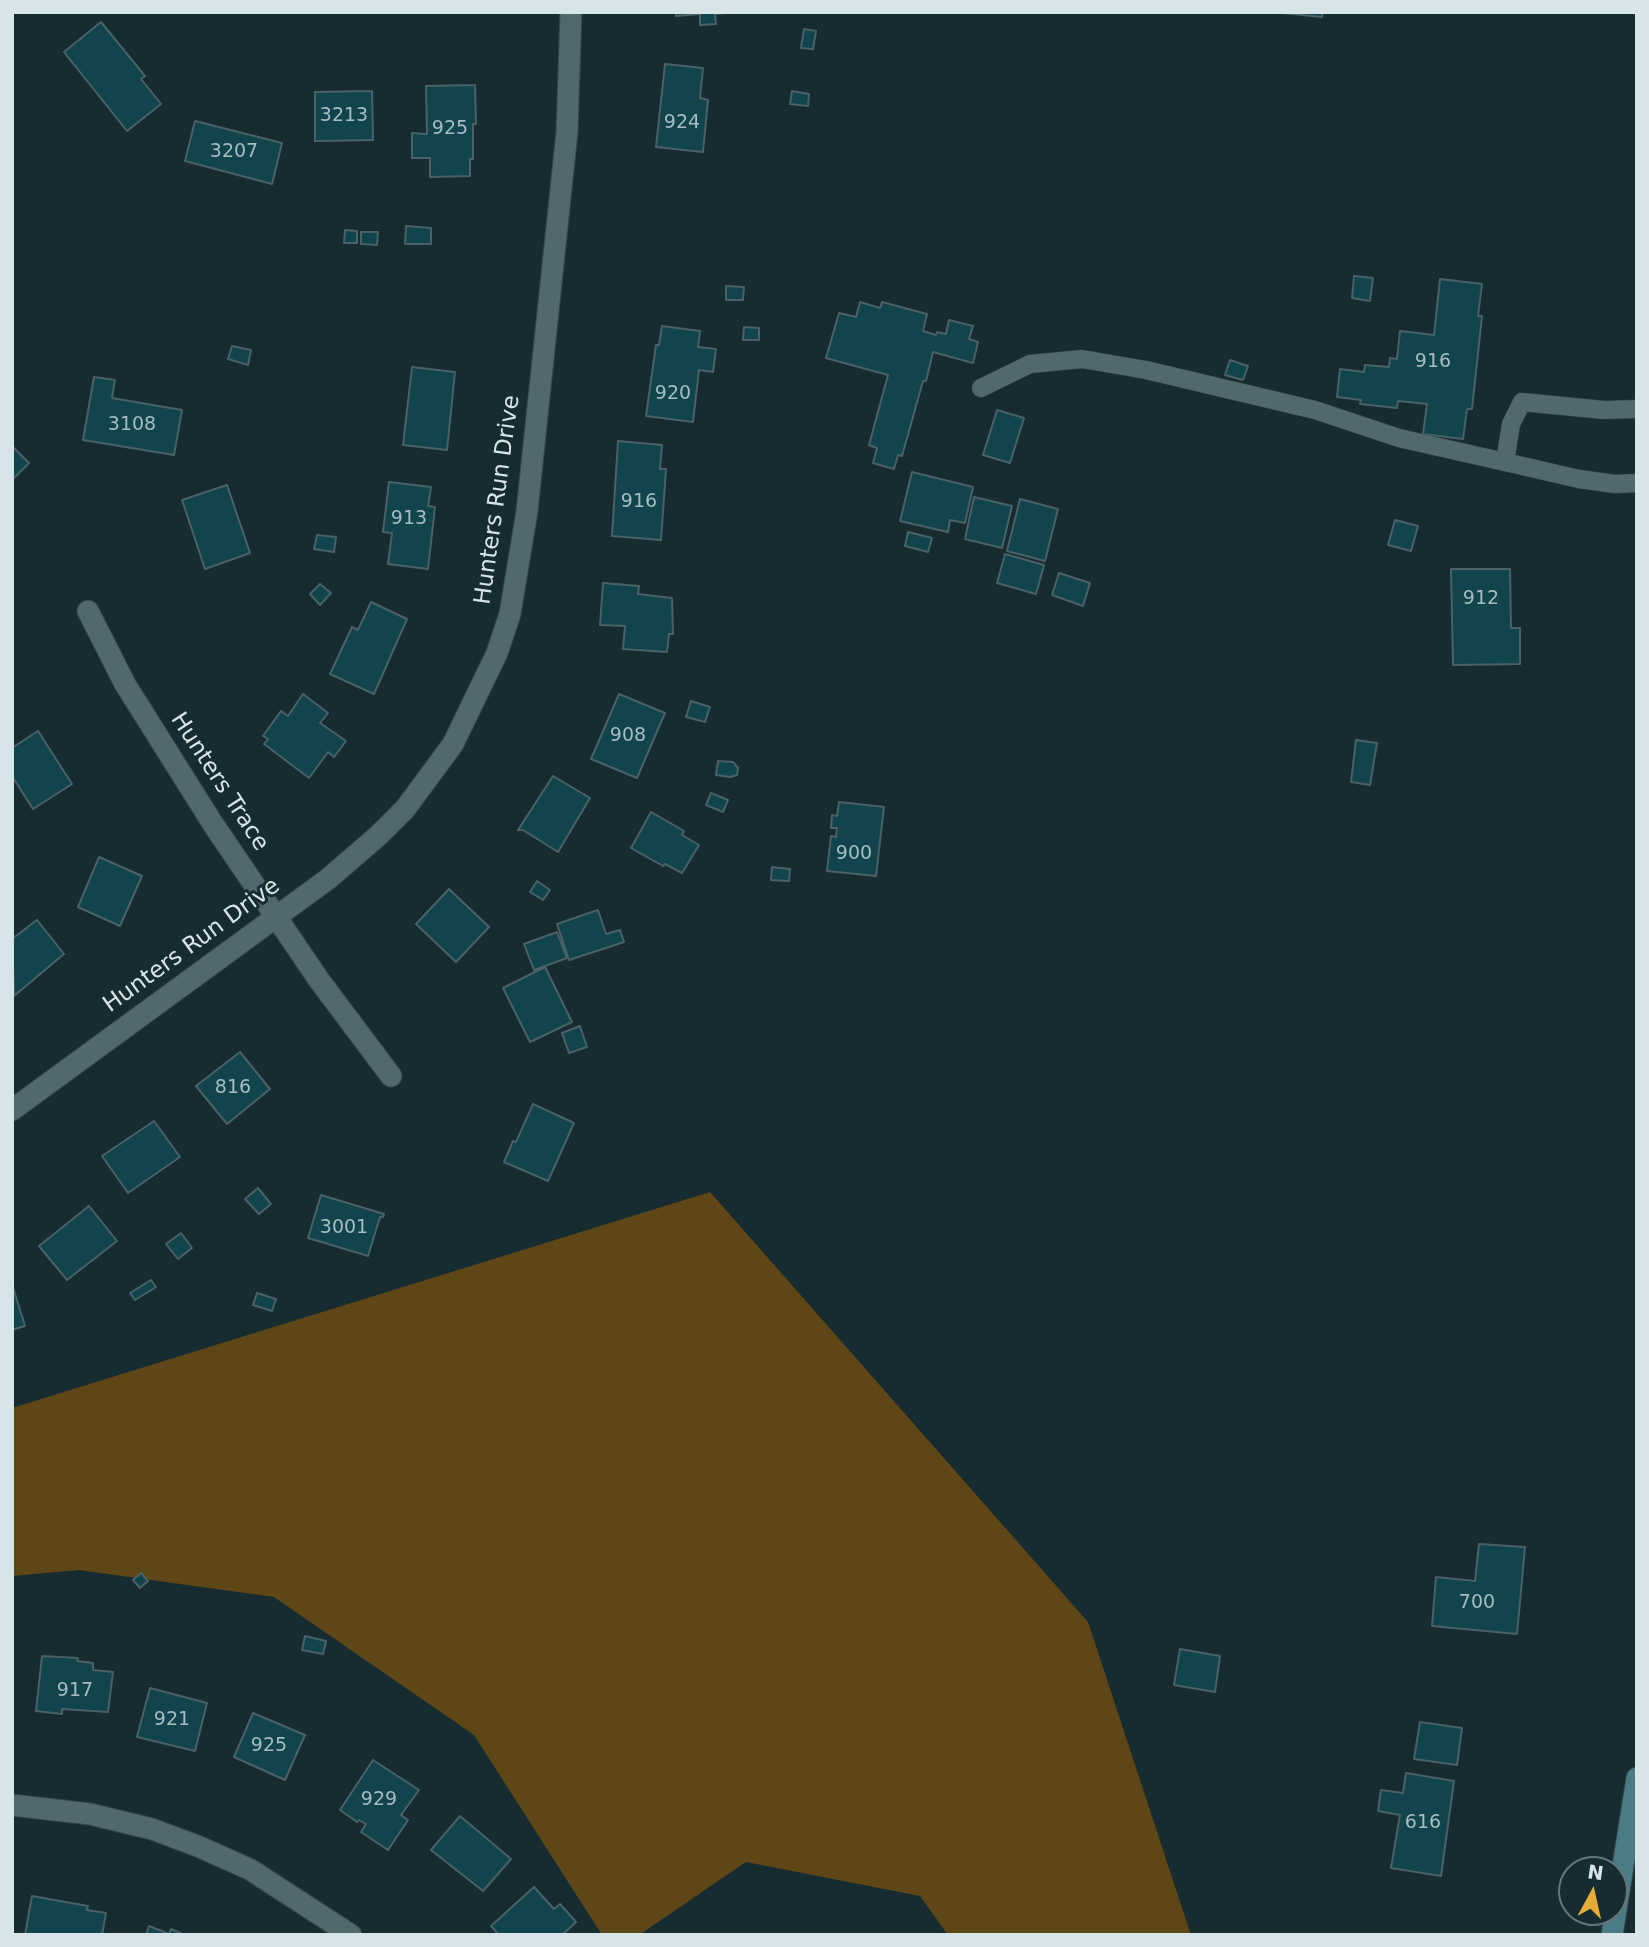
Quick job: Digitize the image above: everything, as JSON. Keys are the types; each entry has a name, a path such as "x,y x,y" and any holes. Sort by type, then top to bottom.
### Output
{"street":[{"name":"Hunters Run Drive","path":"12,1110 338,870 379,835 405,808 453,744 497,653 509,614 527,511 567,132 571,12"},
{"name":"Hunters Trace","path":"88,611 125,684 213,824 319,980 391,1076"},
{"path":"1612,1935 1637,1778"},
{"path":"12,1805 90,1814 152,1829 200,1847 251,1870 351,1935"}],"lane":[{"path":"981,388 1030,364 1082,359 1146,370 1315,410 1399,438 1505,463 1579,479 1615,484 1637,483"},
{"path":"1505,463 1511,424 1522,402 1604,410 1637,409"}],"shaded area":[{"path":"710,1192 1088,1622 1191,1935 948,1935 920,1896 746,1862 639,1935 602,1935 474,1735 274,1597 79,1570 12,1576 12,1408"}],"building":[{"path":"676,12 725,13 715,14 716,24 700,25 700,14 676,16"},
{"path":"1272,12 1323,12 1322,17"},
{"path":"101,22 145,76 141,79 161,104 127,131 64,52"},
{"path":"804,29 816,31 813,49 801,48"},
{"path":"665,64 703,68 700,98 708,100 703,152 656,147"},
{"path":"475,85 476,124 473,124 470,176 430,177 430,158 412,158 412,133 427,134 426,86"},
{"path":"372,91 373,140 315,141 315,92"},
{"path":"792,91 809,94 808,106 790,104"},
{"path":"195,121 282,143 272,184 185,161"},
{"path":"406,226 431,228 431,244 405,244"},
{"path":"345,230 357,231 357,243 344,243"},
{"path":"361,232 378,232 377,245 361,244"},
{"path":"1354,276 1373,278 1370,301 1352,298"},
{"path":"1440,279 1482,284 1478,316 1482,316 1472,409 1467,409 1463,439 1423,434 1427,404 1398,401 1397,408 1360,404 1361,400 1337,397 1340,369 1364,372 1365,365 1389,367 1390,358 1397,359 1400,331 1434,335"},
{"path":"726,286 744,287 743,300 726,300"},
{"path":"860,302 880,308 882,302 927,314 923,331 936,335 937,332 946,334 949,320 973,326 969,339 978,342 973,363 933,352 902,456 898,455 894,469 873,463 877,448 869,445 888,375 826,358 839,313 856,317"},
{"path":"662,326 700,331 698,347 716,349 713,372 699,370 693,422 646,416 656,345 659,345"},
{"path":"744,327 759,328 759,340 743,340"},
{"path":"232,346 251,350 248,365 228,359"},
{"path":"1230,360 1248,366 1243,380 1225,375"},
{"path":"412,367 455,372 447,450 403,445"},
{"path":"94,377 115,380 112,398 182,410 174,455 83,440"},
{"path":"997,410 1024,418 1010,463 983,455"},
{"path":"618,441 662,445 660,469 666,469 661,540 612,536"},
{"path":"12,446 29,463 12,480"},
{"path":"912,472 973,487 965,523 950,520 948,532 900,521"},
{"path":"389,482 431,487 428,506 435,507 428,569 388,564 392,533 383,532"},
{"path":"227,485 250,553 205,569 182,500"},
{"path":"974,497 1012,506 1002,548 965,539"},
{"path":"1020,499 1058,509 1045,561 1007,551"},
{"path":"1395,520 1418,526 1411,551 1388,545"},
{"path":"908,532 932,538 928,552 905,546"},
{"path":"317,535 336,537 334,552 314,549"},
{"path":"1005,554 1044,565 1036,594 997,583"},
{"path":"1451,569 1510,569 1511,628 1520,628 1520,664 1453,665"},
{"path":"1059,573 1090,583 1083,606 1052,595"},
{"path":"603,583 639,586 638,594 672,598 673,634 669,634 667,652 623,649 625,626 600,625"},
{"path":"320,584 331,593 320,605 310,594"},
{"path":"371,602 407,619 374,694 330,674 352,627 358,630"},
{"path":"303,694 328,713 320,723 346,741 334,757 328,752 309,778 264,744 268,739 263,736 281,711 288,716"},
{"path":"619,694 665,713 637,778 591,759"},
{"path":"691,701 710,707 705,722 686,717"},
{"path":"38,731 72,784 33,809 12,776 12,748"},
{"path":"1356,740 1377,743 1370,785 1351,782"},
{"path":"718,761 733,762 738,768 737,775 716,775"},
{"path":"553,776 590,798 558,852 523,830 518,830"},
{"path":"711,793 728,800 723,812 706,805"},
{"path":"839,802 884,807 876,876 827,871 831,836 836,837 837,828 831,828 832,815 837,816"},
{"path":"651,812 684,831 682,835 699,845 682,873 631,848"},
{"path":"99,857 142,876 120,926 78,907"},
{"path":"772,867 790,869 789,881 771,880"},
{"path":"537,881 550,890 543,900 530,892"},
{"path":"449,889 489,927 456,962 416,924"},
{"path":"598,910 606,934 620,930 624,942 569,960 557,924"},
{"path":"37,920 64,954 14,996 12,939"},
{"path":"557,932 567,958 534,970 524,944"},
{"path":"545,967 572,1022 530,1042 503,988"},
{"path":"580,1026 587,1047 569,1053 562,1033"},
{"path":"240,1052 270,1089 227,1124 196,1086"},
{"path":"533,1104 574,1123 548,1181 504,1162"},
{"path":"154,1121 180,1157 128,1193 102,1156"},
{"path":"258,1188 271,1204 259,1214 245,1199"},
{"path":"321,1195 384,1214 380,1217 368,1256 308,1238"},
{"path":"89,1206 117,1241 67,1280 39,1246"},
{"path":"181,1233 192,1248 178,1259 166,1244"},
{"path":"151,1280 156,1287 135,1300 130,1293"},
{"path":"12,1284 25,1326 12,1330"},
{"path":"257,1293 276,1299 272,1311 253,1305"},
{"path":"1479,1544 1525,1547 1517,1634 1432,1626 1436,1577 1475,1581"},
{"path":"141,1573 148,1581 140,1588 133,1580"},
{"path":"305,1636 326,1641 323,1654 302,1650"},
{"path":"1180,1649 1220,1656 1215,1692 1174,1685"},
{"path":"42,1656 78,1658 77,1661 93,1663 93,1670 113,1672 108,1712 62,1709 62,1714 36,1711"},
{"path":"150,1688 207,1703 195,1751 137,1737"},
{"path":"253,1713 305,1735 285,1780 234,1757"},
{"path":"1420,1722 1462,1728 1457,1765 1414,1759"},
{"path":"373,1760 419,1790 401,1815 408,1820 388,1850 361,1832 366,1824 359,1820 357,1822 340,1810"},
{"path":"1406,1773 1454,1781 1441,1876 1391,1868 1400,1815 1378,1811 1381,1790 1403,1793"},
{"path":"460,1816 511,1859 483,1891 431,1850"},
{"path":"534,1887 554,1909 560,1904 576,1922 562,1935 499,1935 491,1926"},
{"path":"32,1896 88,1906 87,1910 106,1913 102,1935 25,1935"},
{"path":"149,1926 169,1934 171,1929 185,1935 146,1935"}]}
